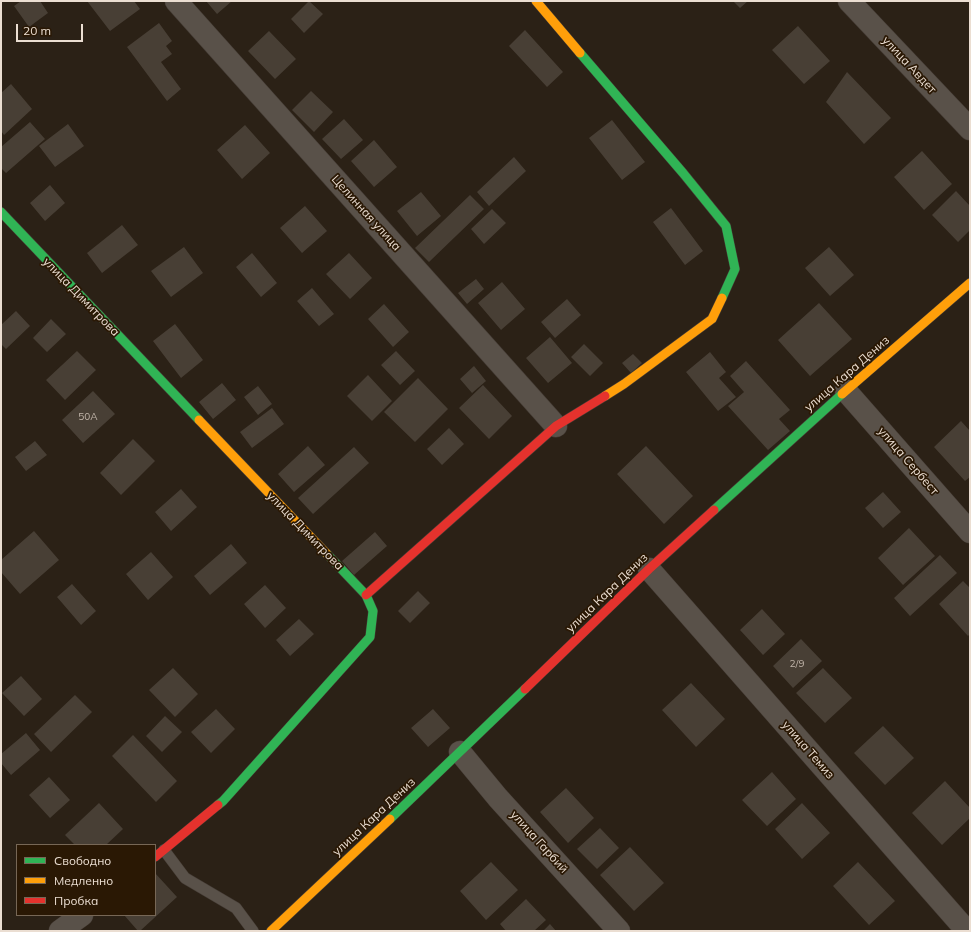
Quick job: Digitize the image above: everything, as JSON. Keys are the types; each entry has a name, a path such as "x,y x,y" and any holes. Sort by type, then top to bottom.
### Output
{"street":[{"name":"Целинная улица","path":"176,1 556,426"},
{"path":"366,595 556,426 624,384 712,319 735,269 726,226 683,173 536,1"},
{"name":"улица Авдет","path":"849,1 970,129"},
{"name":"улица Димитрова","path":"1,212 366,595 373,611 370,637 223,801 156,857"},
{"name":"улица Кара Дениз","path":"271,931 460,752 649,569 846,391 970,283"},
{"name":"улица Сербест","path":"846,391 970,532"},
{"name":"улица Темиз","path":"649,569 966,931"},
{"name":"улица Гарбий","path":"460,752 498,798 619,931"},
{"path":"60,931 81,916"}],"lane":[{"path":"164,850 185,878 236,908 253,931"}],"building":[{"path":"21,1 40,1 48,13 29,27 14,6"},
{"path":"87,1 134,1 140,9 110,31"},
{"path":"206,1 232,1 217,14"},
{"path":"309,1 323,14 304,33 291,19"},
{"path":"733,1 748,1 740,8"},
{"path":"159,23 172,41 166,46 172,54 161,62 181,89 167,101 127,47"},
{"path":"798,26 830,61 804,84 772,50"},
{"path":"525,30 563,72 547,87 509,46"},
{"path":"269,31 296,59 275,79 248,51"},
{"path":"847,72 891,118 864,144 826,102"},
{"path":"11,84 32,109 4,135 1,131 1,93"},
{"path":"311,91 333,112 314,132 292,110"},
{"path":"344,119 363,140 341,159 322,139"},
{"path":"612,120 645,162 622,180 589,138"},
{"path":"30,122 45,139 6,173 1,168 1,147"},
{"path":"68,124 84,146 55,167 39,146"},
{"path":"245,125 270,153 242,179 217,150"},
{"path":"374,140 397,167 374,187 351,161"},
{"path":"922,151 952,184 924,210 894,177"},
{"path":"514,157 526,171 489,206 477,192"},
{"path":"50,185 65,203 45,221 30,203"},
{"path":"956,191 970,206 970,230 958,242 932,215"},
{"path":"421,192 441,216 417,236 397,211"},
{"path":"470,195 484,209 429,262 415,248"},
{"path":"305,206 327,231 302,253 280,228"},
{"path":"671,208 703,251 685,265 653,222"},
{"path":"492,209 506,223 484,244 471,229"},
{"path":"122,225 138,245 102,273 87,253"},
{"path":"184,247 203,273 171,297 151,271"},
{"path":"829,247 854,275 830,296 805,268"},
{"path":"252,253 277,283 261,297 236,267"},
{"path":"349,253 372,278 350,299 326,274"},
{"path":"476,279 484,289 467,304 458,293"},
{"path":"502,282 525,309 501,330 478,303"},
{"path":"312,288 334,314 319,326 297,301"},
{"path":"567,299 581,315 555,338 541,322"},
{"path":"819,303 852,339 810,376 778,340"},
{"path":"384,304 409,332 393,347 368,319"},
{"path":"16,311 30,326 6,349 1,344 1,325"},
{"path":"51,319 66,334 47,352 33,338"},
{"path":"175,324 203,360 181,378 153,341"},
{"path":"550,337 572,363 548,383 526,358"},
{"path":"584,344 603,363 590,376 571,357"},
{"path":"77,351 96,370 65,400 46,380"},
{"path":"396,351 415,371 400,385 381,365"},
{"path":"710,352 726,372 719,378 736,397 718,411 686,372"},
{"path":"633,354 642,363 631,373 622,363"},
{"path":"746,361 790,410 779,419 790,431 768,450 728,406 744,392 730,376"},
{"path":"474,366 486,381 472,393 460,379"},
{"path":"368,375 392,401 372,421 347,396"},
{"path":"418,378 448,409 415,442 384,412"},
{"path":"222,383 236,400 213,419 199,402"},
{"path":"483,385 512,416 489,439 459,408"},
{"path":"258,386 272,404 258,415 244,397"},
{"path":"93,391 115,414 83,443 62,420"},
{"path":"272,408 284,424 252,448 240,432"},
{"path":"961,421 970,431 970,477 965,481 934,447"},
{"path":"449,428 464,444 442,465 427,449"},
{"path":"133,439 155,461 121,495 100,473"},
{"path":"35,441 47,455 26,471 15,457"},
{"path":"308,446 325,465 294,492 278,474"},
{"path":"646,446 693,496 664,524 617,474"},
{"path":"354,447 369,463 313,514 298,498"},
{"path":"181,489 197,507 171,531 155,512"},
{"path":"883,492 901,512 883,528 865,508"},
{"path":"909,528 935,556 903,585 878,558"},
{"path":"34,531 59,560 20,594 1,572 1,560"},
{"path":"375,532 387,546 354,575 342,561"},
{"path":"231,544 247,563 210,595 194,576"},
{"path":"151,552 173,577 148,600 126,574"},
{"path":"940,555 957,573 910,616 894,598"},
{"path":"963,581 970,588 970,634 968,636 939,604"},
{"path":"72,584 96,611 81,625 57,597"},
{"path":"265,585 286,608 265,628 244,604"},
{"path":"418,591 430,603 410,623 398,611"},
{"path":"762,609 785,634 763,655 740,630"},
{"path":"299,619 314,634 290,656 276,640"},
{"path":"801,639 822,661 793,688 773,666"},
{"path":"173,668 198,694 175,717 149,690"},
{"path":"823,668 852,698 825,723 796,693"},
{"path":"21,676 42,699 24,716 2,693"},
{"path":"691,683 725,719 696,747 662,710"},
{"path":"75,695 92,712 51,752 34,734"},
{"path":"216,709 235,729 211,753 191,732"},
{"path":"433,709 450,728 428,747 411,728"},
{"path":"165,716 182,732 162,752 146,736"},
{"path":"883,726 914,758 885,785 854,753"},
{"path":"26,733 40,750 11,775 1,763 1,754"},
{"path":"133,735 177,781 156,802 112,756"},
{"path":"772,772 796,799 767,826 742,800"},
{"path":"49,777 70,800 50,818 29,795"},
{"path":"945,781 970,808 970,818 942,845 912,813"},
{"path":"566,788 594,818 568,843 540,812"},
{"path":"99,803 123,829 107,844 74,844 65,835"},
{"path":"802,803 830,833 802,859 775,829"},
{"path":"600,828 619,848 597,869 577,849"},
{"path":"630,847 664,883 634,911 600,875"},
{"path":"491,862 518,890 486,920 460,891"},
{"path":"858,862 895,901 869,925 833,886"},
{"path":"156,874 177,897 140,931 138,931 125,916 156,916"},
{"path":"526,899 546,920 534,931 506,931 500,924"},
{"path":"550,924 556,931 543,931"}],"traffic: fast":[{"path":"580,53 683,173 726,226 735,269 722,298"},
{"path":"1,212 199,420"},
{"path":"714,510 842,394"},
{"path":"218,805 370,637 373,611 366,595 327,554"},
{"path":"390,819 525,689"}],"traffic: slow":[{"path":"536,1 580,53"},
{"path":"842,394 970,283"},
{"path":"605,396 624,384 712,319 722,298"},
{"path":"199,420 327,554"},
{"path":"271,931 390,819"}],"traffic: jam":[{"path":"366,595 556,426 605,396"},
{"path":"525,689 649,569 714,510"},
{"path":"156,856 218,805"}]}
